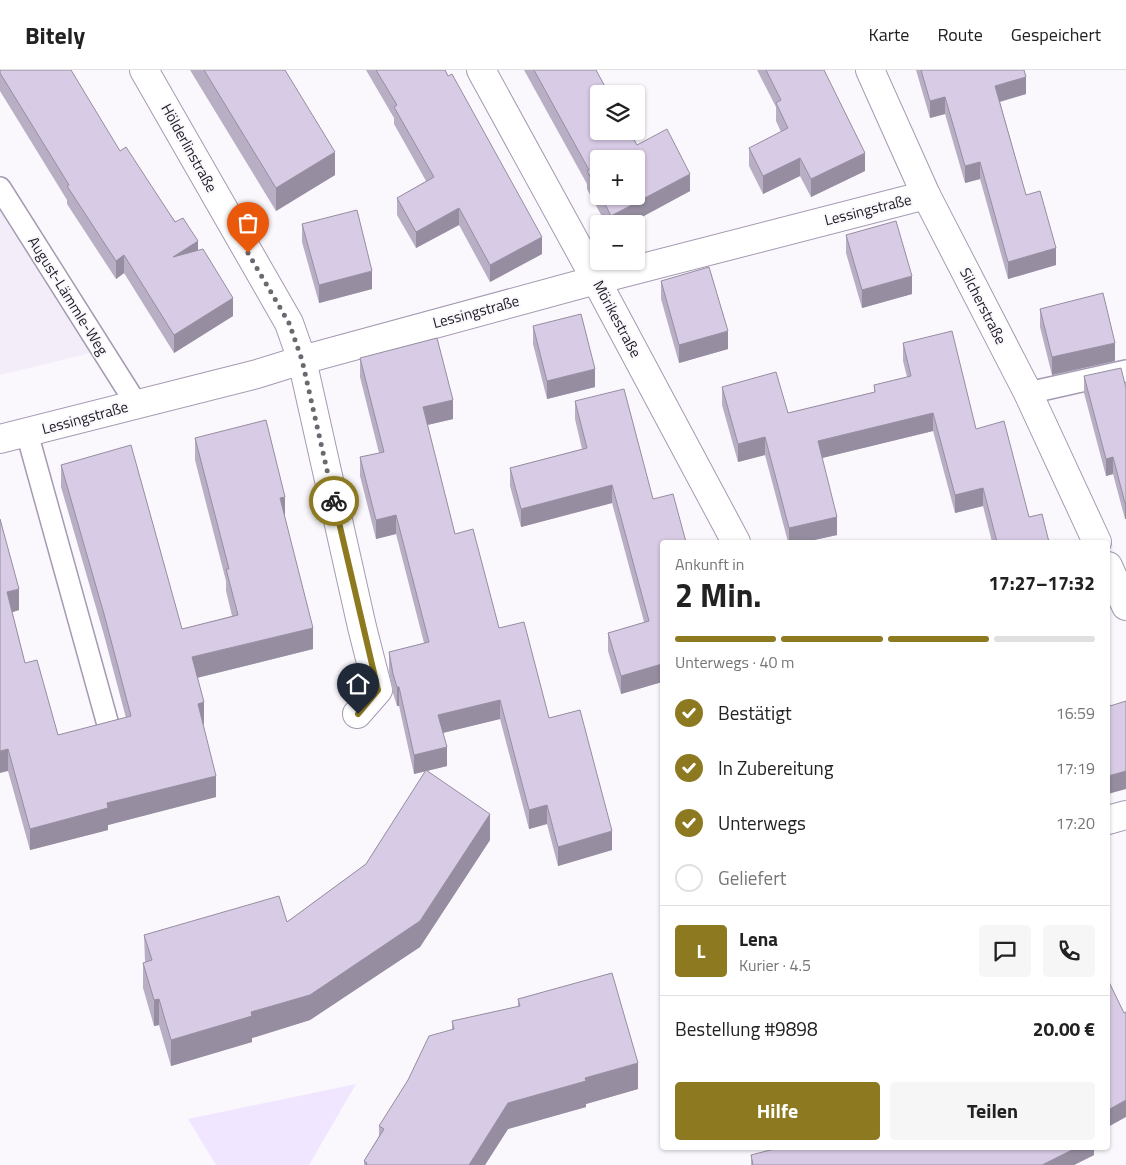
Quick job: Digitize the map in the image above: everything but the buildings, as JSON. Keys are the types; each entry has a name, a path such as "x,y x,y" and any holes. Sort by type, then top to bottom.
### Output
{"street":[{"name":"Hölderlinstraße","path":"144,70 289,323 302,360 378,690 358,714"},
{"name":"Mörikestraße","path":"481,70 735,540"},
{"name":"Silcherstraße","path":"870,70 926,195 1028,393 1096,540"},
{"name":"Lessingstraße","path":"0,439 257,374 596,280 926,195"},
{"path":"1110,570 1126,606"},
{"path":"1110,819 1126,815"}],"lane":[{"name":"August-Lämmle-Weg","path":"0,188 137,405"},
{"path":"1028,393 1126,371"},
{"name":"Lessingstraße","path":"27,433 107,722"}],"shaded area":[{"path":"0,198 99,351 0,375"},
{"path":"356,1084 309,1165 216,1165 188,1119"}],"way so far":[{"path":"248,253 289,323 302,360 334,501"}],"route":[{"path":"334,501 378,690 358,714"}]}
